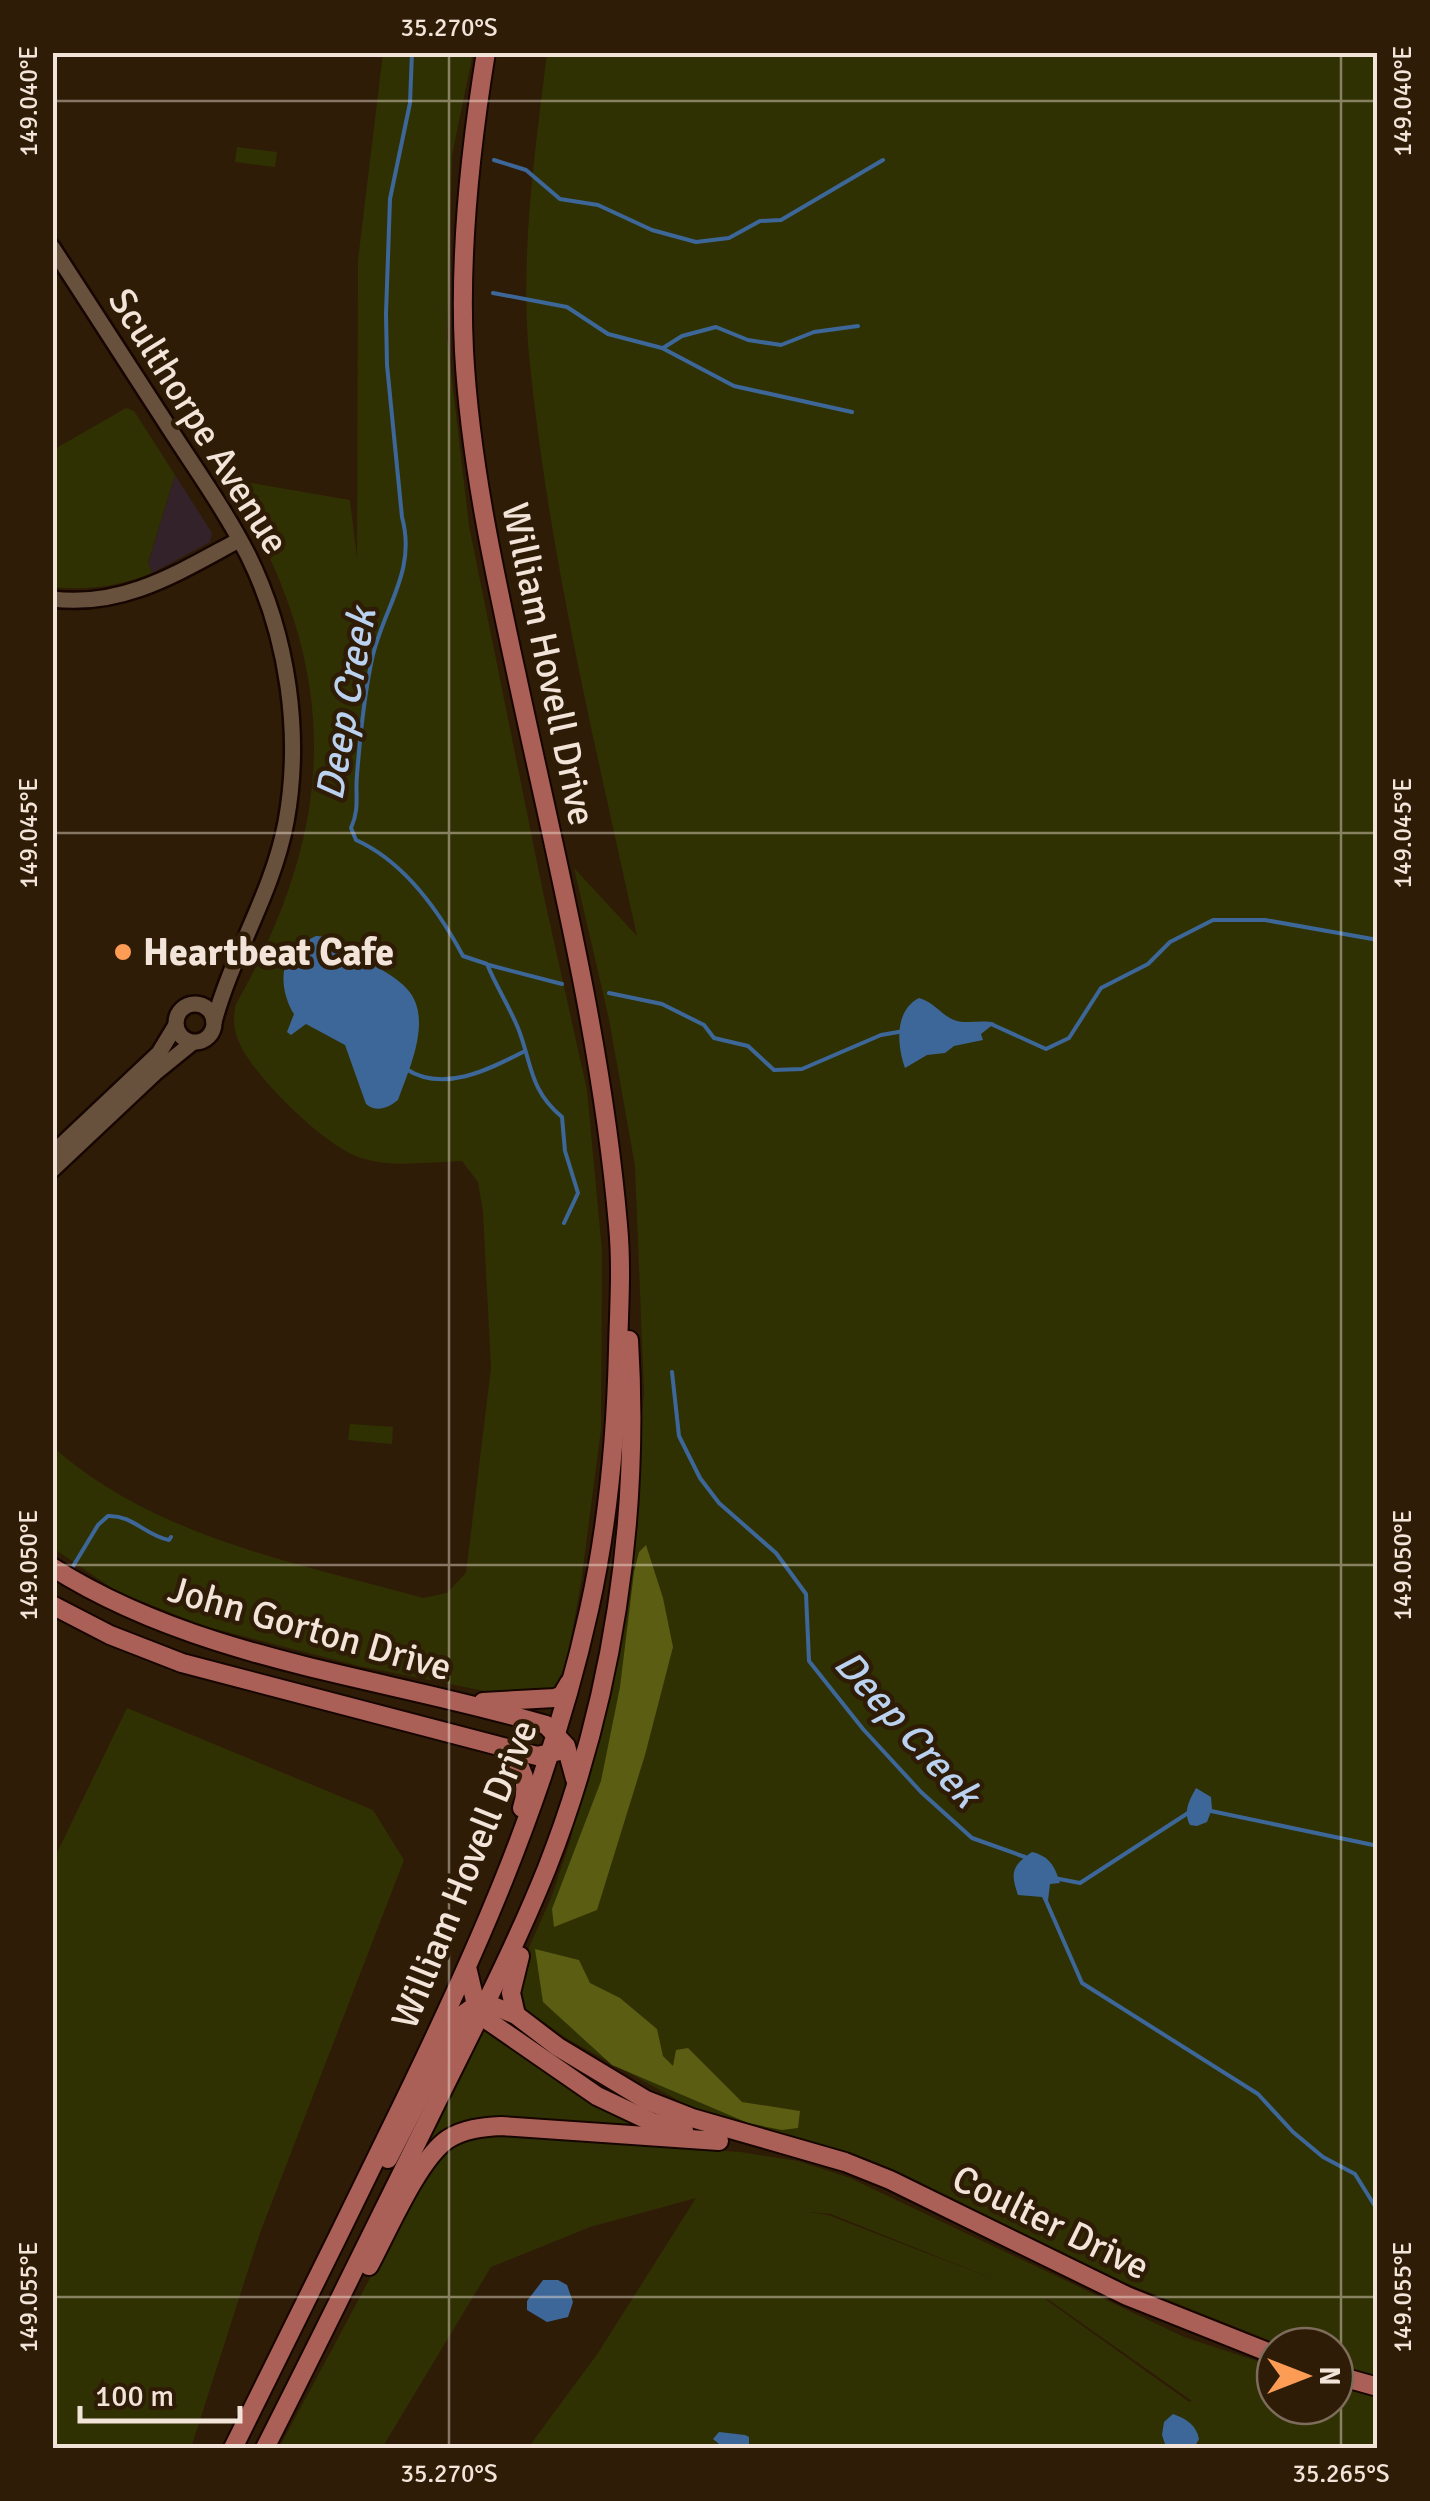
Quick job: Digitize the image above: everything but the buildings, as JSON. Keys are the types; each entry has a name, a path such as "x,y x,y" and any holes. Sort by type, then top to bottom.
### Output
{"main road":[{"name":"William Hovell Drive","path":"233,2448 468,1972 506,1877 557,1744 590,1606 610,1488 621,1284 618,1216 601,1078 490,550 464,350 468,188 486,52"},
{"name":"William Hovell Drive","path":"267,2448 548,1865 576,1780 620,1591 632,1478 630,1364 621,1284"},
{"name":"John Gorton Drive","path":"52,1568 125,1608 196,1635 546,1725 557,1744 537,1756 182,1663 110,1635 52,1605"},
{"path":"468,1705 554,1698 562,1695 573,1676"},
{"path":"576,1780 557,1744 592,1720"},
{"path":"498,1746 516,1759 524,1772 527,1794 508,1850 506,1877"},
{"path":"516,2015 511,1993 514,1974 534,1927 548,1865"},
{"path":"342,2230 362,2210 462,2016 481,2007 468,1972"},
{"name":"Coulter Drive","path":"481,2007 516,2015 558,2047 646,2100 692,2118 846,2162 1111,2288 1255,2348"},
{"name":"Coulter Drive","path":"481,2007 597,2096 652,2122 719,2141 798,2149"},
{"path":"267,2448 423,2166 452,2136 478,2127 501,2126 719,2141"}],"street":[{"name":"Sculthorpe Avenue","path":"52,247 239,540 256,574 281,648 290,702 292,765 287,818 278,864 246,944 225,982 214,1022"},
{"path":"52,599 81,602 131,594 239,540"},
{"name":"Sculthorpe Avenue","path":"193,1004 225,982"},
{"path":"52,1154 159,1053 181,1010 193,1004 207,1008 214,1022 210,1036 192,1042 155,1073 52,1170"},
{"path":"176,1025 183,1038 192,1042"}],"shaded area":[{"path":"383,53 473,53 452,155 447,336 469,526 587,1090 602,1251 601,1429 564,1677 558,1688 538,1693 505,1695 359,1666 204,1626 116,1591 53,1548 52,1446 135,1503 181,1525 277,1559 423,1598 447,1593 466,1573 491,1368 478,1182 462,1161 385,1163 361,1158 329,1140 292,1109 259,1073 239,1042 234,1023 236,1004 271,935 295,869 310,804 314,740 308,676 291,612 264,547 227,479 350,500 357,558 358,260"},
{"path":"547,53 1377,53 1377,2378 1355,2371 1355,2326 1255,2326 1255,2335 1125,2283 836,2149 694,2109 566,2038 520,2005 519,1970 551,1898 571,1839 632,1526 644,1392 635,1166 609,1019 574,868 637,936 560,574 537,428 526,279"},
{"path":"237,147 277,152 275,167 235,162"},
{"path":"126,408 134,411 175,475 148,563 152,573 103,586 53,587 53,450"},
{"path":"175,475 212,533 210,542 152,573 148,564"},
{"path":"350,1424 393,1427 392,1444 348,1440"},
{"path":"646,1545 673,1647 645,1755 597,1910 554,1927 552,1909 601,1781 620,1687 634,1572 639,1552"},
{"path":"127,1708 373,1810 404,1860 260,2233 191,2448 53,2448 53,1861"},
{"path":"535,1949 579,1960 590,1983 620,1998 657,2029 663,2056 673,2066 676,2050 688,2048 742,2102 800,2111 798,2128 782,2130 748,2123 612,2065 543,2002"},
{"path":"485,2028 646,2128 507,2122 427,2150 423,2148"},
{"path":"498,2136 740,2152 798,2161 850,2178 1184,2337 1255,2360 1255,2426 1355,2426 1355,2392 1378,2398 1377,2448 528,2448 598,2353 696,2198 590,2227 491,2267 382,2448 279,2448 427,2172 466,2141","holes":["808,2212 831,2214 1001,2282 828,2215","1045,2299 1049,2300 1192,2401"]}],"water":[{"path":"316,936 335,941 393,977 415,1002 419,1029 413,1059 398,1100 386,1107 378,1109 366,1104 345,1045 306,1024 291,1035 287,1032 294,1014 284,987 285,967 294,951"},
{"path":"919,998 954,1020 995,1023 981,1034 983,1040 927,1055 905,1068 899,1039 901,1020"},
{"path":"1196,1788 1211,1797 1212,1809 1207,1822 1197,1826 1190,1825 1187,1815"},
{"path":"1032,1852 1047,1859 1060,1883 1050,1884 1048,1901 1018,1895 1015,1870"},
{"path":"543,2280 558,2280 567,2285 573,2302 568,2317 547,2322 527,2310 527,2301"},
{"path":"1173,2414 1187,2420 1196,2430 1199,2439 1194,2448 1165,2444 1164,2422"},
{"path":"719,2432 749,2437 749,2448 724,2448 713,2439"}],"waterway":[{"name":"Deep Creek","path":"412,52 410,103 390,199 386,314 387,365 405,555 369,673 351,828 356,840 390,861 419,889 463,956 487,964 518,1028 537,1086 562,1117 565,1151 578,1193 564,1223"},
{"path":"494,160 526,170 560,199 598,205 652,230 696,242 729,238 760,221 781,220 883,160"},
{"path":"493,293 567,307 608,334 662,348 734,386 852,412"},
{"path":"663,348 682,336 716,327 748,340 781,345 814,332 858,326"},
{"path":"991,1024 1046,1049 1069,1038 1101,988 1148,964 1170,942 1213,920 1265,920 1378,940"},
{"path":"489,965 562,984"},
{"path":"609,993 662,1004 704,1025 714,1038 748,1046 774,1070 802,1069 881,1035 904,1031"},
{"path":"406,1069 420,1076 450,1079 480,1072 523,1052"},
{"name":"Deep Creek","path":"672,1372 679,1436 700,1478 719,1503 776,1553 806,1594 809,1661 863,1729 921,1792 972,1838 1025,1857"},
{"path":"72,1568 98,1525 108,1516 125,1519 161,1538 171,1537"},
{"name":"Deep Creek","path":"1211,1811 1378,1846"},
{"name":"Deep Creek","path":"1054,1878 1080,1883 1188,1813"},
{"path":"1043,1894 1082,1983 1258,2094 1323,2157 1355,2174 1378,2211"}],"place":[{"name":"Heartbeat Cafe","path":"123,952"}]}
